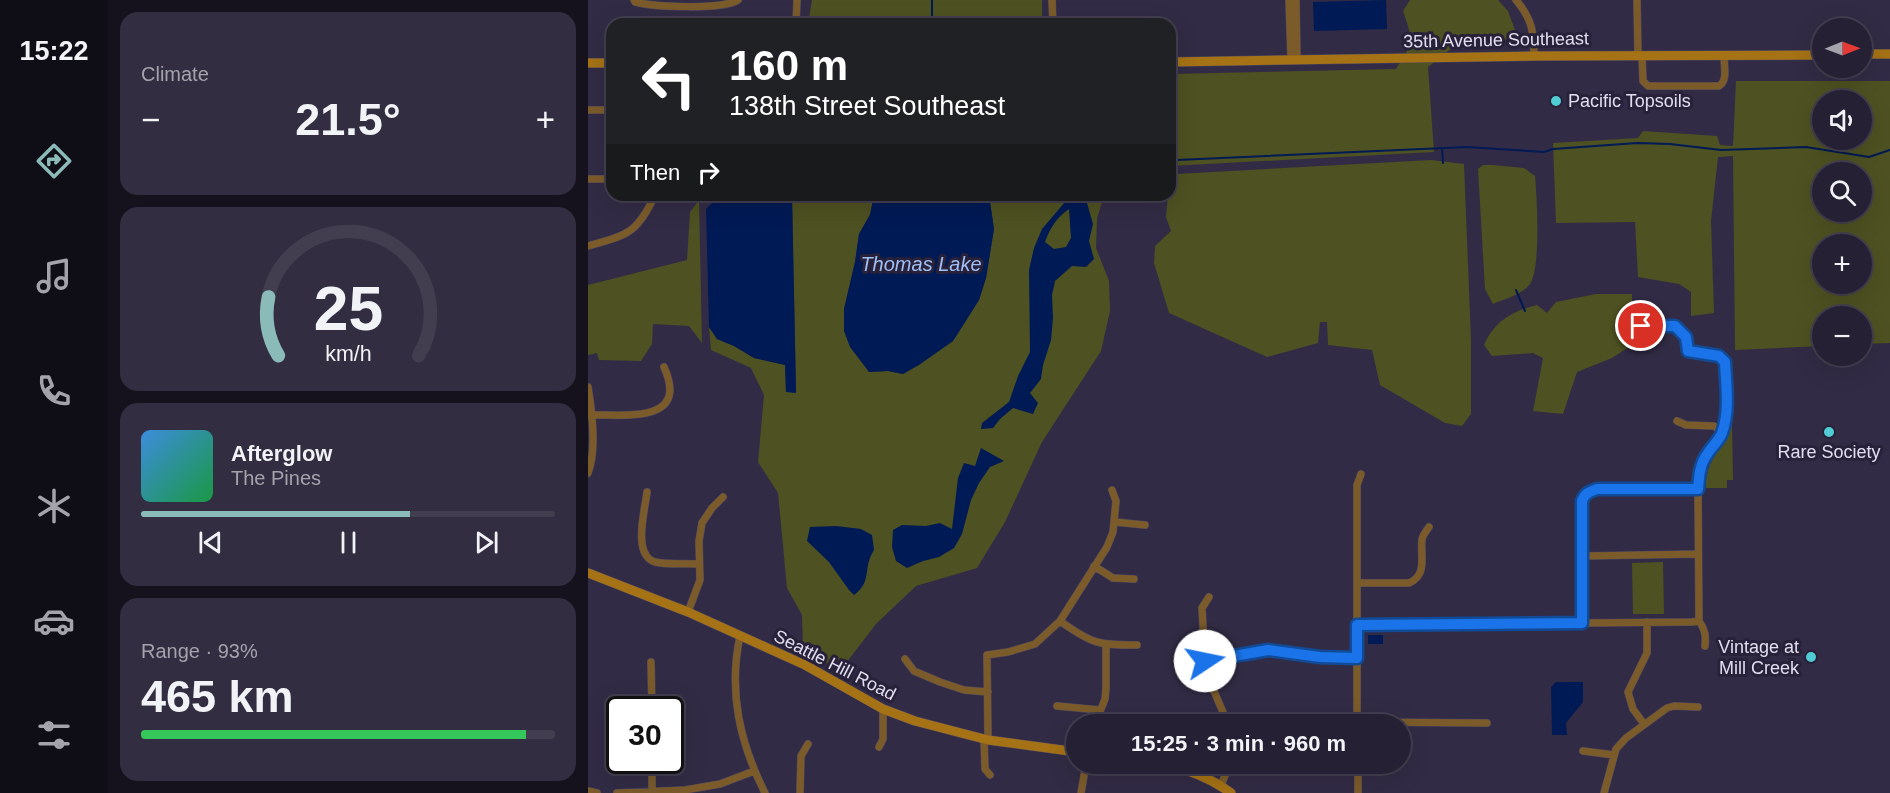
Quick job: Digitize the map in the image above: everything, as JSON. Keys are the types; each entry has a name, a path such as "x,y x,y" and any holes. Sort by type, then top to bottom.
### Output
{"street":[{"path":"634,1 649,6 731,4 738,0"},
{"path":"796,18 797,0"},
{"path":"1052,0 1053,18"},
{"path":"1289,0 1294,59"},
{"path":"1294,59 1296,0"},
{"path":"1516,0 1529,20 1534,33 1533,56"},
{"path":"1637,0 1643,81 1648,86 1719,86 1725,80 1724,56"},
{"path":"1872,54 1890,54"},
{"name":"35th Avenue Southeast","path":"1176,62 1533,56 1812,55"},
{"path":"588,63 606,63"},
{"path":"588,110 606,110"},
{"path":"588,179 606,179"},
{"path":"588,246 622,237 632,231 652,201"},
{"path":"1641,326 1675,326 1686,337 1688,351 1719,356 1725,362 1726,414 1722,432 1704,460 1699,474 1699,621 1706,637 1705,646"},
{"path":"590,415 646,414 659,409 667,401 671,390 670,380 664,367"},
{"path":"588,387 593,452 588,472"},
{"path":"1677,421 1686,425 1714,426 1722,432"},
{"path":"1357,714 1357,485 1361,474"},
{"path":"1582,623 1582,501 1584,496 1597,489 1698,489"},
{"path":"990,775 985,769 987,655 1035,644 1060,621 1107,547 1115,522 1116,501 1112,490"},
{"path":"647,492 641,544 645,556 655,562 699,564"},
{"path":"688,612 700,580 699,541 702,523 723,497"},
{"path":"1115,522 1145,525"},
{"path":"1358,583 1409,583 1414,581 1422,571 1422,537 1429,527"},
{"path":"1583,556 1698,554"},
{"path":"1094,566 1113,578 1134,579"},
{"name":"Seattle Hill Road","path":"588,573 688,612 805,665 883,709 915,721 986,740 1066,751"},
{"path":"1209,597 1202,608 1205,661 1208,677 1224,714"},
{"path":"1060,621 1089,641 1106,645 1137,645"},
{"path":"1357,625 1699,621"},
{"path":"1644,724 1633,709 1628,692 1647,653 1647,622"},
{"path":"740,636 736,653 737,715 754,771 765,793"},
{"path":"1099,714 1105,699 1106,645"},
{"path":"1205,661 1268,650 1320,657 1357,658"},
{"path":"905,659 914,670 940,682 964,690 988,692"},
{"path":"651,662 652,696"},
{"path":"1604,793 1614,756 1620,744 1667,708 1674,705 1698,707"},
{"path":"1057,706 1100,710"},
{"path":"879,747 883,739 883,709"},
{"path":"1411,723 1487,723"},
{"path":"800,793 801,756 808,744"},
{"path":"1583,751 1614,756"},
{"path":"617,793 685,790 720,784 754,771"},
{"path":"652,774 652,791"},
{"path":"1081,793 1084,774"},
{"path":"1200,774 1231,793"},
{"path":"1221,785 1226,774"},
{"path":"1358,774 1358,793"},
{"path":"588,791 597,793"}],"green space":[{"path":"812,0 1042,0 1042,18 809,18"},
{"path":"1410,0 1498,0 1508,11 1515,30 1505,40 1461,41 1428,67 1434,152 1176,166 1176,74 1396,69 1410,42 1403,11"},
{"path":"1736,81 1890,81 1890,343 1872,344 1872,306 1812,306 1812,346 1735,350 1733,156 1718,157 1711,221 1714,313 1691,316 1691,292 1679,284 1638,277 1635,222 1556,223 1553,143 1638,138 1643,131 1717,136 1720,145 1733,146"},
{"path":"1431,160 1464,164 1471,340 1471,414 1462,426 1445,423 1380,385 1372,350 1328,345 1327,322 1320,322 1318,343 1267,357 1169,313 1154,263 1155,246 1171,231 1166,217 1167,201 1176,201 1176,174"},
{"path":"1483,165 1524,168 1535,176 1536,186 1537,248 1533,276 1527,288 1493,304 1485,289 1478,169"},
{"path":"699,201 702,343 689,326 653,324 652,344 641,361 599,360 597,353 588,355 588,285 687,260 690,212"},
{"path":"792,201 873,201 870,214 859,234 844,309 844,331 869,372 888,371 903,374 953,341 979,300 986,278 994,229 990,201 1102,201 1097,219 1096,248 1109,281 1110,311 1101,351 1042,442 1005,522 977,568 916,586 876,624 840,671 803,649 802,615 787,588 778,493 758,462 764,395 751,368 711,350 709,327 717,339 754,358 785,365 786,391 796,393"},
{"path":"1596,294 1632,294 1632,345 1612,358 1577,372 1563,414 1533,411 1543,358 1533,353 1492,356 1484,345 1488,337 1505,318 1520,310 1537,305 1547,313 1556,302"},
{"path":"1732,421 1733,480 1727,480 1727,488 1706,488 1712,460 1725,439"},
{"path":"1663,562 1664,614 1633,614 1632,563"}],"water":[{"path":"1386,0 1387,29 1314,31 1313,2"},
{"path":"714,201 792,201 796,393 786,392 785,365 754,358 717,339 709,327 706,209"},
{"name":"Thomas Lake","path":"873,201 990,201 994,229 986,278 979,300 953,341 903,374 888,371 869,372 850,347 844,331 844,309 859,234 870,215"},
{"path":"1066,201 1088,201 1093,224 1089,241 1094,259 1086,267 1072,266 1055,281 1052,295 1051,340 1041,379 1030,393 1038,403 1033,414 1013,408 993,428 981,429 982,423 1009,402 1030,352 1029,270 1034,248 1042,229","holes":["1069,209 1071,238 1066,247 1054,249 1045,242 1054,223"]},
{"path":"981,448 1004,461 990,467 979,483 971,500 962,534 954,548 939,557 907,568 896,561 892,547 893,530 902,525 926,526 940,523 952,529 958,478 964,463 975,466"},
{"path":"836,526 861,529 872,535 874,550 868,563 866,580 854,595 829,562 807,541 810,527"},
{"path":"1368,635 1383,635 1383,644 1368,644"},
{"path":"1556,682 1583,682 1583,702 1566,723 1567,735 1552,735 1551,687"}],"waterway":[{"path":"932,0 932,18"},
{"path":"1177,160 1467,147 1544,152 1553,149 1637,143 1721,150 1806,147 1869,157 1890,150"},
{"path":"1442,148 1443,163"},
{"path":"1516,290 1525,311"}],"place":[{"name":"Pacific Topsoils","path":"1556,101"},
{"name":"Rare Society","path":"1829,432"},
{"name":"Vintage at Mill Creek","path":"1811,657"}],"route":[{"path":"1205,661 1268,650 1320,657 1357,658 1357,625 1582,623 1582,501 1584,496 1597,489 1698,489 1699,474 1704,460 1720,438 1725,423 1725,362 1723,358 1688,351 1686,337 1675,326 1641,326"}]}
